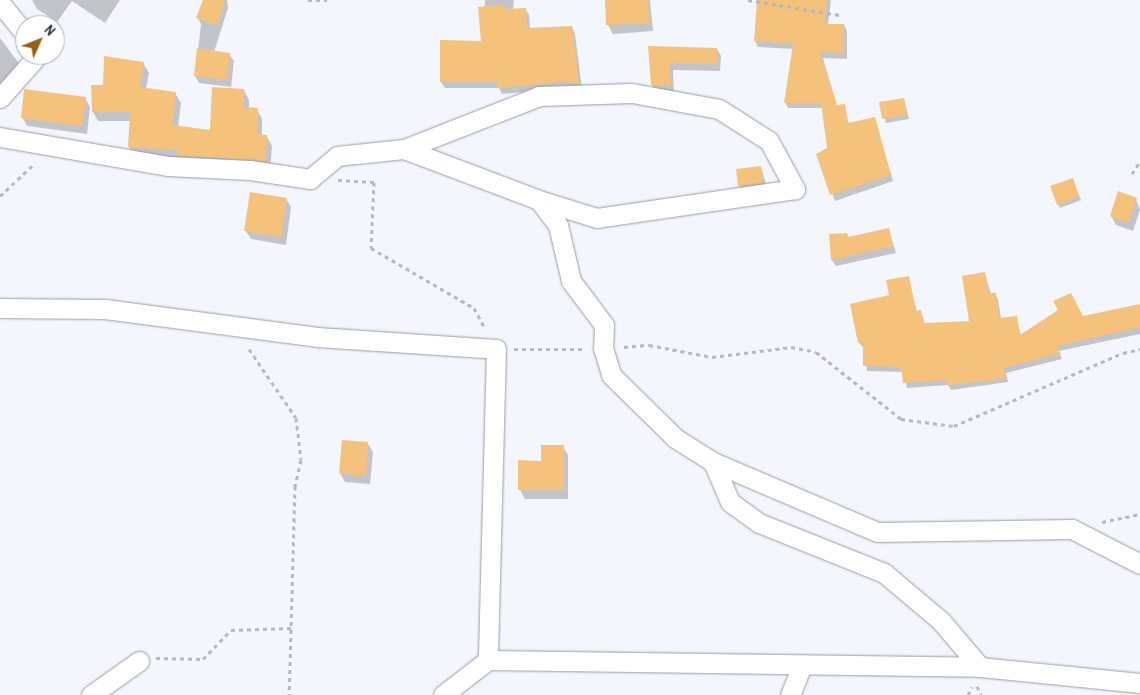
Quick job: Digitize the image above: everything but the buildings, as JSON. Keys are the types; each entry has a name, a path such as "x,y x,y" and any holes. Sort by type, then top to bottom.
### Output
{"street":[{"path":"0,3 15,22"},
{"path":"0,98 29,65"},
{"path":"0,137 168,166 250,170 310,179 338,156 404,149 539,96 632,93 719,109 769,141 795,189 597,218 540,200 404,149"},
{"path":"540,200 558,225 571,281 604,324 603,348 611,375 675,438 713,462 877,532 1072,529 1140,564"},
{"path":"0,308 105,309 317,337 496,349 488,660"},
{"path":"713,462 730,502 759,523 884,573 942,620 980,667"},
{"path":"443,695 488,660 980,667 1140,683"},
{"path":"91,695 139,661"},
{"path":"790,695 802,665"}],"path":[{"path":"308,0 327,0"},
{"path":"748,0 840,14"},
{"path":"0,196 19,175 58,146"},
{"path":"1132,174 1140,161"},
{"path":"310,179 374,182 371,248 474,308 496,349 603,348 649,345 712,357 791,347 816,352 900,419 954,426 1123,353 1140,349"},
{"path":"229,325 262,365 296,418 301,460 295,486 289,695"},
{"path":"1072,529 1140,514"},
{"path":"139,661 203,659 232,630 291,628"}]}
